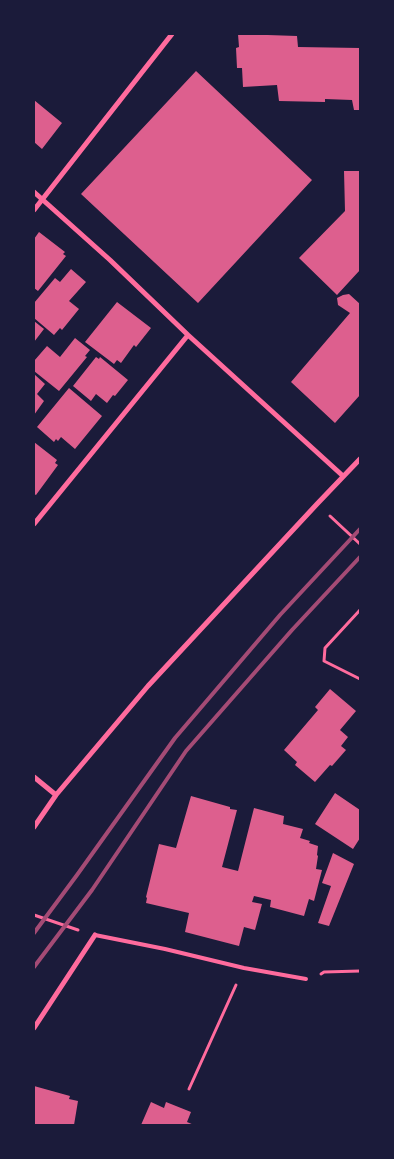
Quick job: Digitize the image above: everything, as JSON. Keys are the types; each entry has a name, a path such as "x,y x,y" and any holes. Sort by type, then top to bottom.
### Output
{"street":[{"path":"34,210 172,34"},
{"path":"34,192 343,476"},
{"path":"34,524 188,335"},
{"path":"34,827 56,795 148,686 360,459"},
{"path":"34,777 56,795"},
{"path":"34,1028 95,935"}],"lane":[{"path":"95,935 244,968 306,979"}],"path":[{"path":"317,504 360,544"},
{"path":"360,610 325,648 324,661 360,679"},
{"path":"34,915 95,935"},
{"path":"189,1089 244,968"},
{"path":"306,979 314,978 324,972 360,972"}],"building":[{"path":"238,34 297,36 298,47 360,48 360,110 354,110 352,100 325,99 325,102 279,101 277,85 243,87 242,68 237,68 236,48 239,47"},
{"path":"196,71 312,180 198,303 81,194"},
{"path":"34,100 62,123 42,149 34,142"},
{"path":"344,171 360,171 360,270 337,295 299,258 345,211"},
{"path":"39,232 65,252 63,254 66,256 38,291 34,288 34,239"},
{"path":"71,269 86,282 69,301 79,309 62,330 60,328 54,335 34,318 34,303 55,278 60,282"},
{"path":"349,294 360,304 360,395 335,423 291,382 350,313 338,305 337,298"},
{"path":"117,302 151,328 136,347 134,345 121,363 117,360 114,364 85,342"},
{"path":"34,321 44,329 34,342"},
{"path":"75,338 90,350 85,356 87,357 59,391 34,371 34,361 47,346 60,357"},
{"path":"96,357 99,359 100,357 128,380 107,403 96,394 91,401 73,386"},
{"path":"34,374 45,384 37,394 44,401 34,415"},
{"path":"69,388 102,416 75,449 61,437 58,441 56,439 54,442 37,427"},
{"path":"34,442 57,460 55,463 58,465 36,495 34,494"},
{"path":"330,689 356,711 340,730 348,737 341,746 346,750 315,782 295,765 297,762 284,750 318,710 315,707"},
{"path":"335,793 360,810 360,838 353,849 315,824"},
{"path":"191,796 237,810 222,867 238,871 254,808 284,816 283,824 303,829 300,838 318,846 316,869 322,870 314,901 309,899 304,916 270,907 271,900 254,896 252,902 262,904 255,930 244,927 239,946 185,932 189,913 146,903 159,844 176,848"},
{"path":"333,853 354,864 329,926 318,923 331,886 322,883"},
{"path":"34,1086 70,1096 69,1099 78,1101 74,1125 34,1125"},
{"path":"151,1102 164,1108 166,1102 191,1112 187,1122 194,1125 141,1125"}],"railway":[{"path":"34,933 175,738 280,615 360,529"},
{"path":"34,967 92,890 186,751 292,630 360,557"}]}
